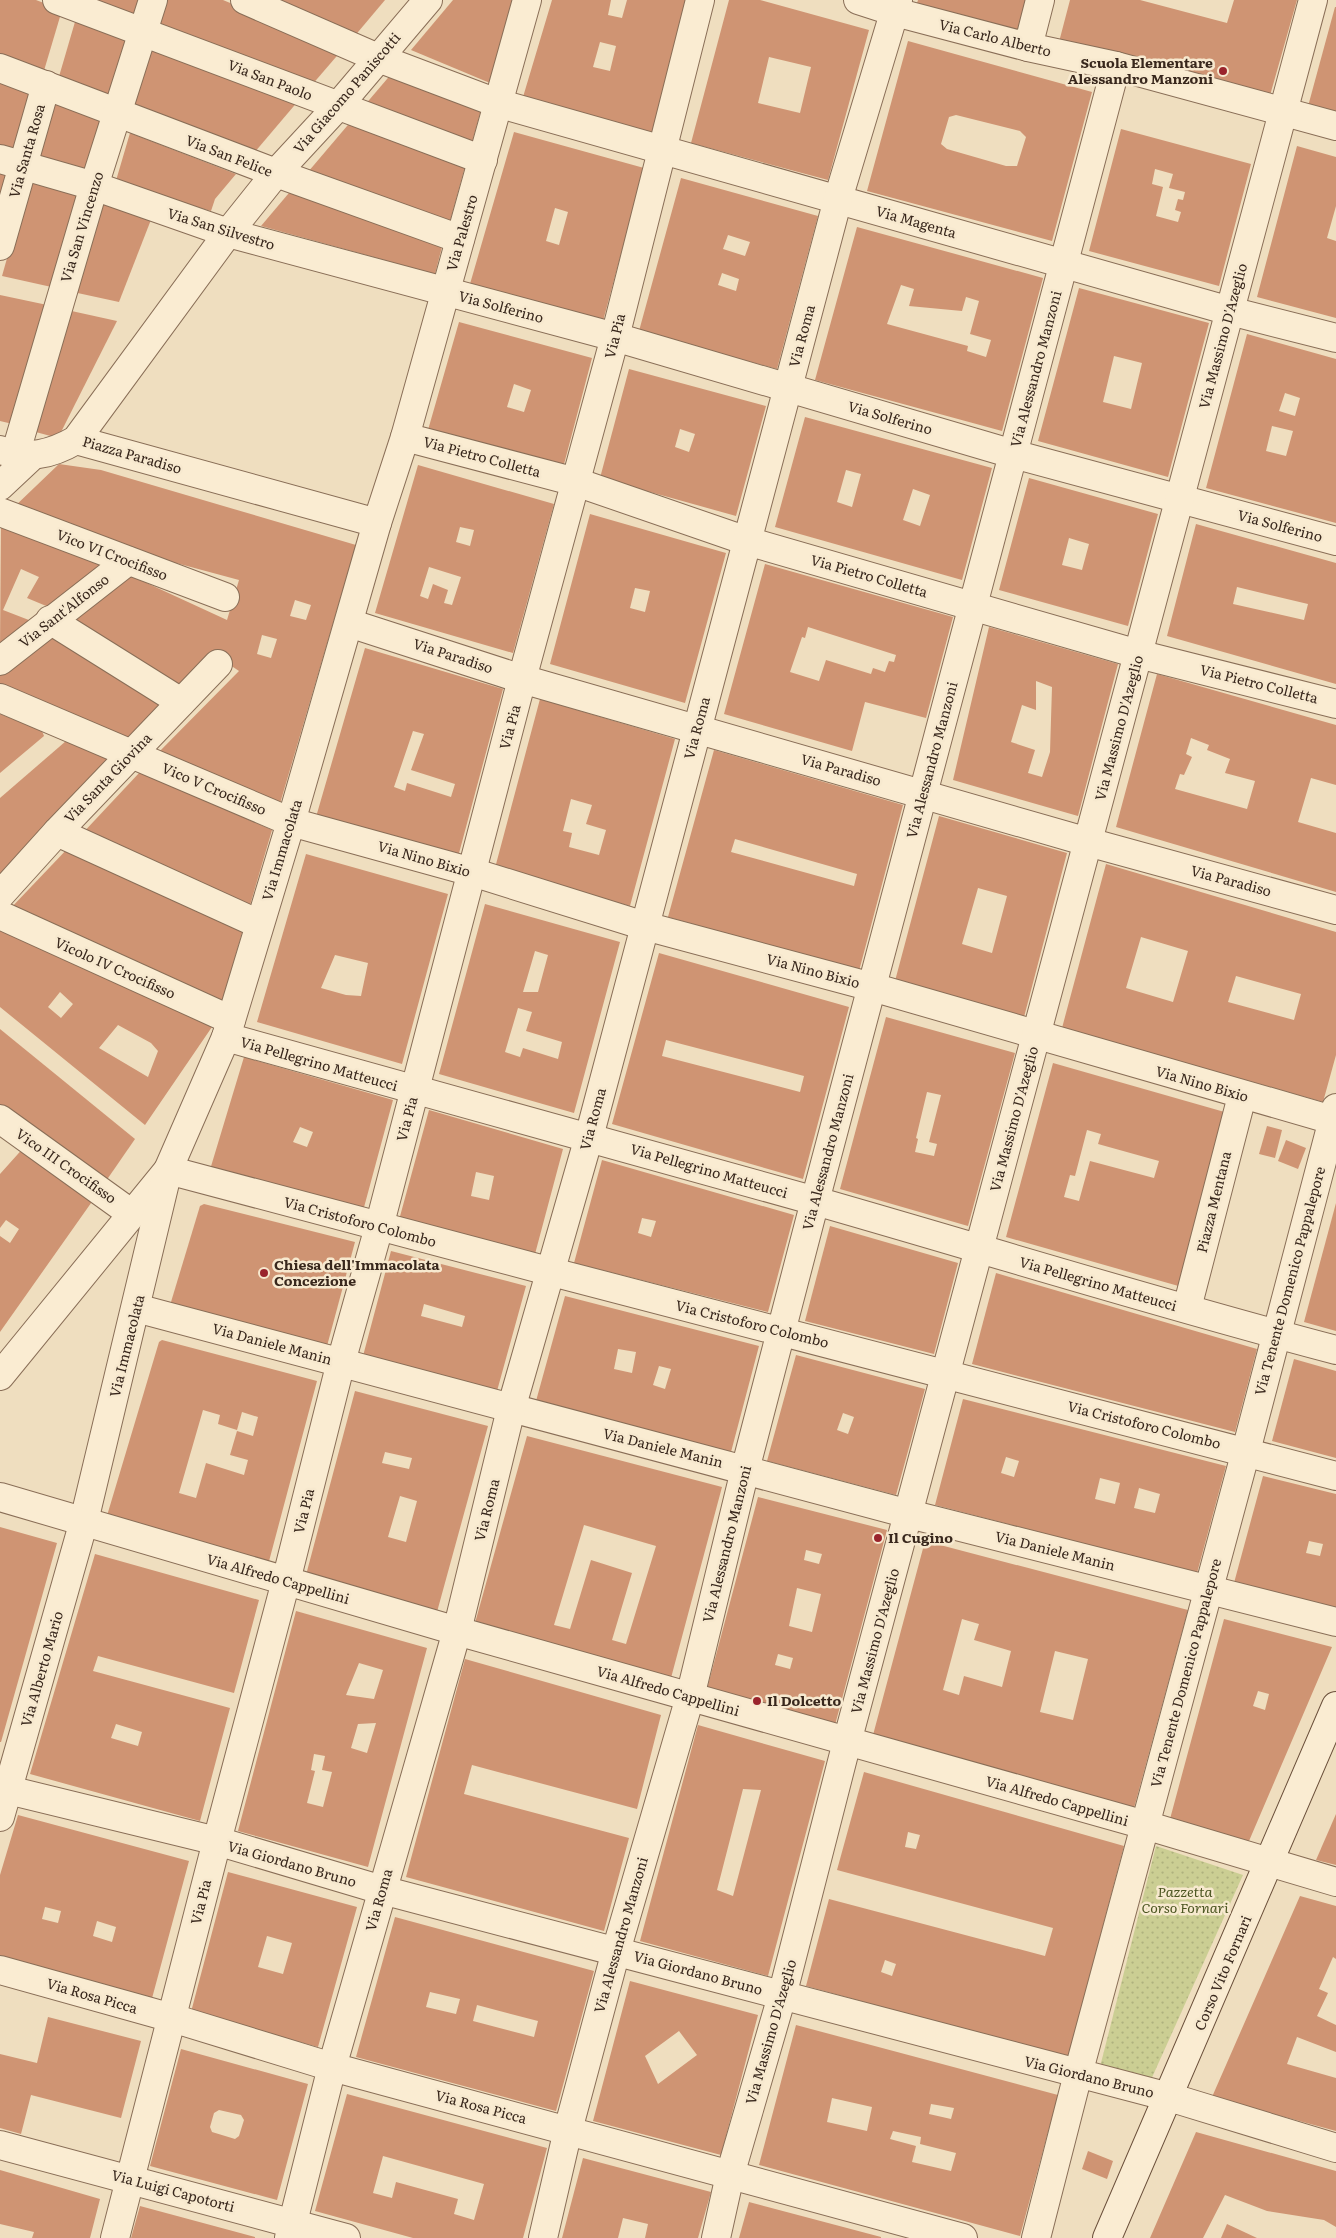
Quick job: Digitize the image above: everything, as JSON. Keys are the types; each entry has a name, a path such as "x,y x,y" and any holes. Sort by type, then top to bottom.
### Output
{"street":[{"name":"Via San Paolo","path":"57,0 483,160"},
{"name":"Via San Vincenzo","path":"16,454 94,186 153,0"},
{"name":"Via Magenta","path":"245,0 378,58 497,103 1230,311 1336,338"},
{"name":"Via Giacomo Paniscotti","path":"228,233 276,174 338,106 428,0"},
{"name":"Via Palestro","path":"376,523 405,437 527,0"},
{"name":"Via Pia","path":"115,2238 341,1362 379,1227 522,679 615,337 700,0"},
{"name":"Via Carlo Alberto","path":"858,0 897,6 1028,47 1116,66 1336,126"},
{"path":"1028,47 1040,0"},
{"name":"Via Massimo D'Azeglio","path":"716,2238 730,2175 782,1996 847,1742 947,1374 1313,0"},
{"name":"Via Roma","path":"290,2231 332,2067 457,1631 511,1410 552,1272 589,1137 838,199 897,6"},
{"name":"Via Alessandro Manzoni","path":"543,2238 568,2130 616,1951 690,1697 781,1331 1116,66"},
{"name":"Via San Felice","path":"0,68 276,174 460,239"},
{"name":"Via Santa Rosa","path":"0,246 12,163 46,86"},
{"name":"Via San Silvestro","path":"12,163 94,186 228,233 445,292"},
{"name":"Piazza Paradiso","path":"228,233 76,440 376,523"},
{"name":"Via Solferino","path":"445,292 615,337 1013,454 1336,541"},
{"name":"Via Pietro Colletta","path":"405,437 576,482 747,541 1138,654 1336,704"},
{"path":"0,486 16,454 60,449 76,440"},
{"name":"Vico VI Crocifisso","path":"0,512 225,597"},
{"name":"Via Immacolata","path":"84,1521 168,1170 228,1029 291,822 376,523"},
{"name":"Via Sant'Alfonso","path":"0,661 50,620 128,561"},
{"path":"50,620 181,702"},
{"name":"Via Paradiso","path":"349,623 522,679 1088,842 1336,910"},
{"name":"Via Santa Giovina","path":"0,895 57,832 218,664"},
{"name":"Vico V Crocifisso","path":"0,698 291,822"},
{"name":"Via Nino Bixio","path":"291,822 472,872 645,926 872,987 1242,1096 1335,1117"},
{"path":"57,832 259,924"},
{"name":"Vicolo IV Crocifisso","path":"0,915 228,1029"},
{"name":"Via Pellegrino Matteucci","path":"228,1029 415,1091 589,1137 979,1250 1336,1350"},
{"name":"Piazza Mentana","path":"1187,1308 1242,1096"},
{"name":"Via Tenente Domenico Pappalepore","path":"1036,2238 1078,2074 1246,1451 1275,1334 1335,1117"},
{"name":"Vico III Crocifisso","path":"0,1119 132,1214"},
{"name":"Via Immacolata","path":"2,1370 168,1170"},
{"name":"Via Cristoforo Colombo","path":"168,1170 379,1227 1246,1451 1336,1476"},
{"name":"Via Daniele Manin","path":"136,1308 341,1362 511,1410 909,1514 1336,1622"},
{"name":"Via Alfredo Cappellini","path":"0,1497 457,1631 1336,1882"},
{"name":"Via Alberto Mario","path":"0,1817 4,1789 84,1521"},
{"name":"Corso Vito Fornari","path":"1107,2238 1336,1706"},
{"name":"Via Giordano Bruno","path":"4,1789 217,1841 382,1890 1169,2097 1336,2148"},
{"name":"Via Rosa Picca","path":"0,1970 172,2018 332,2067 964,2238"},
{"name":"Via Luigi Capotorti","path":"0,2145 130,2179 290,2231 346,2238"}],"green space":[{"name":"Pazzetta Corso Fornari","path":"1156,1846 1243,1875 1150,2082 1100,2067"}],"building":[{"path":"0,0 36,0 62,10 43,74 0,58"},
{"path":"86,0 145,0 139,20"},
{"path":"165,0 223,0 342,50 311,86 154,26"},
{"path":"265,0 385,0 353,38"},
{"path":"453,0 513,0 490,83 411,50"},
{"path":"552,0 611,0 608,15 622,18 627,0 689,0 654,133 523,97","holes":["600,42 616,46 610,71 593,67"]},
{"path":"729,0 760,0 869,30 828,180 691,143","holes":["769,57 811,67 800,113 758,103"]},
{"path":"918,0 1029,0 1021,32 917,3"},
{"name":"Scuola Elementare Alessandro Manzoni","path":"1070,0 1140,0 1227,23 1234,0 1297,0 1269,99 1059,42"},
{"path":"1336,7 1336,118 1307,110"},
{"path":"77,15 134,36 113,101 58,80"},
{"path":"908,41 1092,92 1052,241 867,191","holes":["956,115 1020,131 1026,137 1017,166 1006,166 947,149 941,144 949,117"]},
{"path":"149,43 299,100 254,153 130,106"},
{"path":"393,72 481,110 471,146 364,106"},
{"path":"0,77 38,91 19,156 0,151"},
{"path":"55,98 108,118 90,177 35,161"},
{"path":"353,119 466,163 449,225 308,172"},
{"path":"1121,129 1251,164 1219,286 1089,251","holes":["1155,169 1173,174 1169,188 1185,192 1183,200 1178,199 1175,210 1181,212 1178,222 1156,216 1163,187 1152,184"]},
{"path":"514,132 644,168 603,321 470,284","holes":["555,208 568,212 559,245 546,241"]},
{"path":"130,133 236,174 215,199 211,211 115,184"},
{"path":"1297,146 1336,157 1336,206 1327,238 1336,241 1336,318 1257,297"},
{"path":"0,169 13,172 0,216"},
{"path":"30,177 85,192 56,288 2,276"},
{"path":"681,178 818,216 777,369 639,331","holes":["728,235 750,242 745,256 723,249","722,273 739,279 736,291 718,285"]},
{"path":"294,187 443,243 435,274 261,226"},
{"path":"101,197 154,212 119,302 73,292"},
{"path":"857,227 1043,278 1002,431 815,380","holes":["901,285 914,289 909,306 962,311 966,297 979,301 970,334 991,340 986,357 967,351 968,346 887,324"]},
{"path":"1079,288 1209,323 1168,477 1038,441","holes":["1114,356 1142,363 1131,409 1103,402"]},
{"path":"0,295 52,306 17,425 0,421"},
{"path":"67,310 117,321 58,438 32,431"},
{"path":"459,322 592,358 563,468 428,430","holes":["514,384 531,390 524,412 507,407"]},
{"path":"1247,334 1336,359 1336,523 1206,488","holes":["1285,393 1300,398 1295,416 1279,411","1272,426 1293,431 1286,456 1266,451"]},
{"path":"629,369 766,406 736,516 600,478","holes":["680,429 695,434 689,452 675,447"]},
{"path":"805,417 992,468 962,580 775,527","holes":["846,470 861,474 852,507 837,502","913,489 930,495 920,526 903,520"]},
{"path":"59,464 101,470 356,545 279,807 157,754 239,671 212,653 177,690 68,620 125,573 227,620 239,580 176,563 174,570 12,509","holes":["295,600 311,605 306,620 290,616","262,635 277,639 271,658 257,654"]},
{"path":"418,465 554,504 513,653 375,613","holes":["460,527 474,530 470,546 456,542","429,567 461,577 452,605 444,603 448,590 433,584 428,599 420,596"]},
{"path":"1029,478 1158,514 1128,626 999,590","holes":["1069,538 1089,544 1082,570 1062,565"]},
{"path":"590,514 726,553 685,703 550,664","holes":["635,588 650,591 645,612 630,608"]},
{"path":"1,520 104,566 51,608 27,598 39,577 21,569 3,610 34,622 0,649"},
{"path":"1196,524 1336,563 1336,684 1167,636","holes":["1237,587 1308,604 1304,620 1233,604"]},
{"path":"765,564 953,617 926,718 865,702 852,751 724,714","holes":["808,627 896,655 894,662 889,661 885,672 873,668 871,674 826,660 819,681 790,672 802,637 805,638"]},
{"path":"989,627 1118,664 1078,816 953,780","holes":["1036,681 1052,687 1050,752 1042,777 1028,773 1035,750 1011,742 1022,705 1036,710"]},
{"path":"55,631 166,703 128,742 0,686 0,675"},
{"path":"365,648 503,689 458,857 316,817","holes":["413,731 424,734 411,770 455,784 451,797 407,783 405,791 394,787"]},
{"path":"1157,674 1336,725 1336,785 1311,778 1298,822 1336,833 1336,892 1116,827","holes":["1191,738 1209,745 1207,750 1230,759 1225,773 1255,781 1247,809 1175,789 1180,774 1184,775 1192,757 1186,754"]},
{"path":"540,699 675,739 630,906 495,868","holes":["571,799 592,805 586,824 606,830 599,855 569,847 572,833 563,831"]},
{"path":"0,714 42,731 44,736 0,773"},
{"path":"66,741 111,760 0,877 0,798"},
{"path":"714,750 903,805 859,971 668,917","holes":["735,839 857,874 854,886 731,852"]},
{"path":"140,772 272,830 248,912 80,836"},
{"path":"939,816 1067,853 1024,1017 895,981","holes":["978,888 1007,896 992,953 962,944"]},
{"path":"70,846 244,926 221,1006 9,910"},
{"path":"306,854 448,894 402,1064 257,1022","holes":["335,955 368,963 361,996 346,995 321,988"]},
{"path":"1106,864 1336,932 1336,1055 1323,1102 1062,1028","holes":["1141,937 1188,951 1173,1002 1126,988","1236,976 1301,994 1294,1020 1228,1002"]},
{"path":"485,904 620,942 574,1113 439,1074","holes":["535,951 548,955 538,992 523,992","518,1008 532,1012 526,1031 562,1042 558,1059 523,1048 520,1057 505,1052"]},
{"path":"0,927 214,1024 145,1125 0,1007","holes":["60,992 73,1004 61,1018 48,1007","118,1025 151,1043 158,1051 148,1077 99,1048"]},
{"path":"659,953 849,1007 803,1179 612,1124","holes":["666,1040 804,1076 800,1092 662,1056"]},
{"path":"886,1017 1015,1053 968,1226 840,1189","holes":["927,1092 941,1095 929,1142 937,1144 934,1156 915,1152 918,1139 916,1138"]},
{"path":"0,1029 135,1139 106,1181 0,1105"},
{"path":"244,1057 393,1100 363,1211 209,1173","holes":["300,1127 313,1132 307,1147 293,1142"]},
{"path":"1053,1063 1228,1113 1182,1287 1006,1237","holes":["1087,1130 1101,1134 1098,1144 1159,1161 1154,1178 1090,1161 1079,1201 1064,1197 1070,1175 1075,1176"]},
{"path":"429,1110 563,1149 535,1254 399,1220","holes":["476,1172 494,1176 489,1200 471,1196"]},
{"path":"1267,1126 1282,1130 1275,1158 1259,1154"},
{"path":"1286,1140 1306,1148 1298,1169 1278,1161"},
{"path":"26,1145 96,1196 0,1332 0,1236 10,1243 19,1229 6,1220 0,1228 0,1174"},
{"path":"602,1160 794,1215 768,1312 574,1263","holes":["642,1218 656,1221 651,1237 638,1233"]},
{"path":"1336,1203 1336,1331 1304,1322"},
{"name":"Chiesa dell'Immacolata Concezione","path":"204,1204 355,1242 327,1346 172,1306 171,1302 200,1206"},
{"path":"830,1226 958,1263 934,1354 805,1321"},
{"path":"391,1251 526,1286 497,1391 363,1356","holes":["424,1304 465,1316 462,1327 421,1316"]},
{"path":"996,1273 1257,1349 1235,1432 972,1364"},
{"path":"565,1296 759,1346 731,1452 536,1401","holes":["618,1349 636,1352 632,1373 614,1369","659,1366 671,1369 665,1389 653,1385"]},
{"path":"162,1340 317,1381 268,1565 106,1519 159,1342","holes":["203,1410 220,1415 218,1424 237,1430 242,1412 258,1417 253,1436 237,1431 230,1455 248,1460 244,1475 206,1463 196,1498 179,1493"]},
{"path":"796,1355 925,1389 896,1495 767,1461","holes":["843,1413 854,1417 848,1434 837,1430"]},
{"path":"1294,1359 1336,1371 1336,1458 1272,1441"},
{"path":"355,1391 488,1426 437,1612 306,1575","holes":["385,1452 412,1458 409,1469 382,1463","400,1496 417,1501 406,1542 388,1537"]},
{"path":"963,1399 1226,1466 1197,1573 935,1505","holes":["1006,1457 1019,1461 1014,1477 1001,1473","1100,1478 1120,1483 1115,1504 1095,1499","1139,1488 1160,1494 1155,1513 1134,1508"]},
{"path":"527,1436 722,1487 671,1678 475,1623","holes":["584,1525 656,1546 626,1644 612,1640 632,1573 591,1560 570,1629 554,1625"]},
{"path":"1263,1476 1336,1494 1336,1610 1234,1583","holes":["1309,1541 1323,1544 1320,1556 1306,1553"]},
{"path":"758,1497 887,1530 835,1725 707,1689","holes":["806,1550 822,1554 819,1564 804,1560","797,1588 821,1594 812,1632 789,1626","778,1654 793,1658 790,1669 775,1665"]},
{"path":"0,1527 57,1543 1,1742 0,1742"},
{"path":"925,1541 1188,1610 1134,1808 873,1735","holes":["962,1619 979,1624 974,1640 1011,1651 1002,1687 964,1676 959,1695 943,1690","1055,1651 1088,1659 1073,1720 1040,1712"]},
{"path":"95,1554 259,1600 234,1693 98,1656 93,1671 230,1708 200,1821 30,1774","holes":["116,1724 142,1732 138,1746 111,1738"]},
{"path":"296,1611 427,1648 368,1867 238,1831","holes":["359,1663 383,1670 374,1699 346,1695","376,1723 367,1753 351,1748 358,1724","314,1754 325,1756 322,1770 332,1772 323,1807 307,1803 315,1771 311,1770"]},
{"path":"1224,1619 1332,1647 1249,1841 1170,1819","holes":["1258,1691 1269,1694 1265,1710 1253,1706"]},
{"path":"465,1659 661,1715 637,1809 472,1765 464,1794 629,1838 604,1931 406,1877"},
{"path":"698,1725 825,1761 768,1976 640,1941","holes":["743,1789 761,1790 733,1896 717,1890"]},
{"path":"864,1772 1124,1846 1068,2058 806,1986 829,1899 1045,1956 1053,1928 837,1870","holes":["908,1832 920,1835 916,1849 905,1847","885,1960 896,1964 892,1976 881,1972"]},
{"path":"1336,1814 1336,1865 1316,1860"},
{"path":"18,1815 189,1861 151,2002 0,1961 0,1875","holes":["45,1907 61,1911 58,1923 42,1919","97,1921 116,1927 112,1942 93,1936"]},
{"path":"228,1872 357,1907 318,2047 191,2012","holes":["267,1936 292,1943 283,1974 258,1967"]},
{"path":"1300,1896 1336,1906 1336,1959 1333,1957 1319,1989 1328,1993 1317,2016 1336,2025 1336,2052 1297,2037 1287,2064 1336,2078 1336,2131 1212,2097"},
{"path":"395,1917 594,1971 556,2111 356,2057","holes":["430,1992 460,1999 456,2014 426,2007","477,2005 538,2021 534,2037 473,2021"]},
{"path":"630,1981 758,2015 721,2155 593,2121","holes":["679,2031 697,2055 658,2084 645,2056"]},
{"path":"48,2017 141,2041 121,2118 31,2095 21,2134 0,2128 0,2054 37,2063"},
{"path":"796,2025 1058,2095 1020,2236 759,2165","holes":["832,2098 872,2107 867,2131 827,2122","931,2104 954,2108 951,2119 929,2114","893,2131 921,2137 920,2144 956,2153 951,2171 912,2162 916,2146 890,2139"]},
{"path":"181,2049 308,2084 277,2200 150,2166","holes":["219,2110 241,2115 244,2120 239,2136 235,2139 212,2132 210,2127 214,2113"]},
{"path":"347,2094 547,2148 523,2238 413,2238 315,2211","holes":["383,2156 484,2184 474,2220 454,2214 458,2199 396,2182 392,2198 373,2193"]},
{"path":"1196,2132 1336,2171 1336,2227 1324,2220 1267,2211 1225,2195 1203,2238 1150,2238"},
{"path":"1088,2151 1113,2161 1107,2179 1082,2169"},
{"path":"583,2158 711,2192 698,2238 645,2238 648,2224 623,2218 618,2238 562,2238"},
{"path":"0,2170 100,2199 90,2238 32,2238 34,2232 0,2224"},
{"path":"749,2202 881,2237 881,2238 739,2238"},
{"path":"140,2206 255,2237 255,2238 131,2238"},
{"path":"1227,2224 1257,2238 1221,2238"}],"place":[{"name":"Scuola Elementare Alessandro Manzoni","path":"1223,71"},
{"name":"Chiesa dell'Immacolata Concezione","path":"264,1273"},
{"name":"Il Cugino","path":"878,1538"},
{"name":"Il Dolcetto","path":"757,1701"}]}
